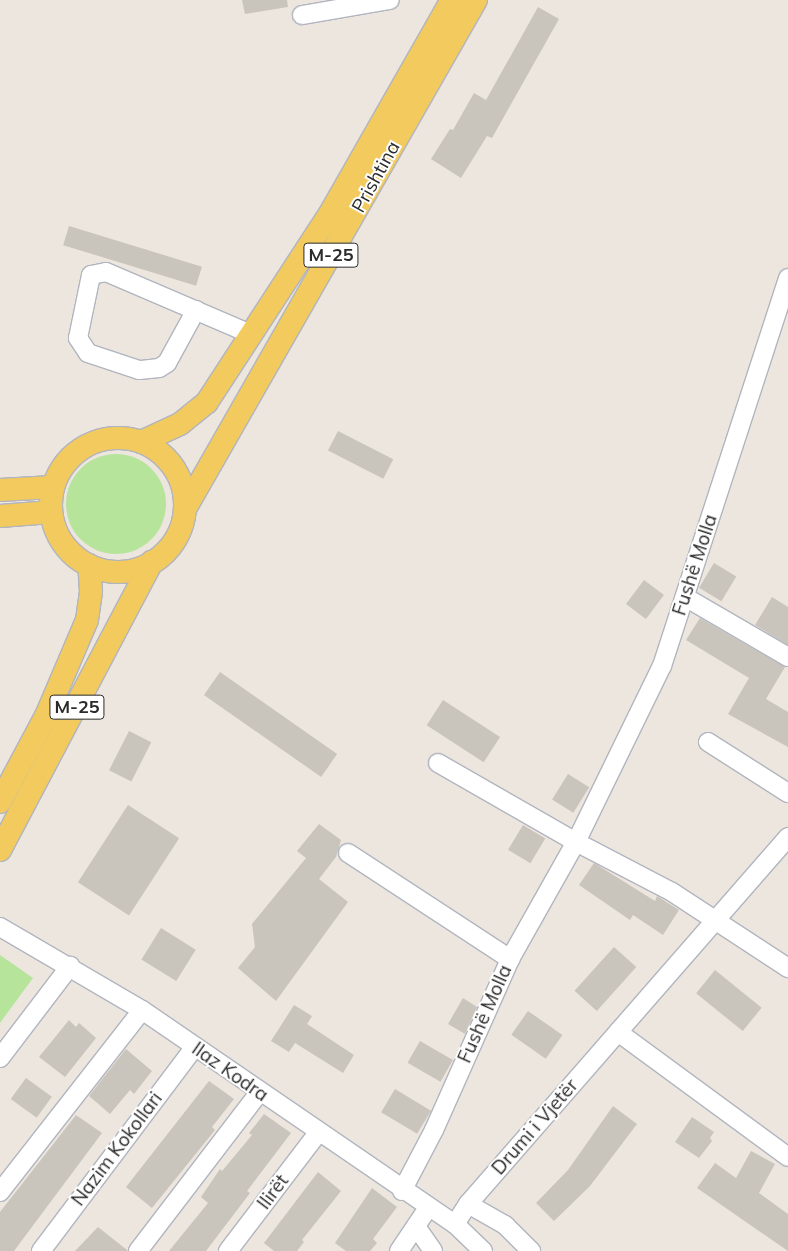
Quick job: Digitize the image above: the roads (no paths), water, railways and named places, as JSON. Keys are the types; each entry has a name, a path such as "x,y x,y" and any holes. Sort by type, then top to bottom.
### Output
{"main road":[{"name":"Prishtina","path":"141,442 196,413 251,334 332,210 452,0"},
{"name":"Prishtina","path":"185,510 183,488 175,468 160,452 141,442 110,438 94,442 68,460 54,487 51,512 64,544 89,565 110,571 131,570 152,562 169,549 180,531 185,510 476,0"},
{"path":"0,490 54,487"},
{"path":"0,516 51,512"},
{"name":"M-25","path":"0,850 152,562"},
{"name":"M-25","path":"0,802 46,716 87,620 91,591 89,565"}],"street":[{"path":"302,15 390,0"},
{"path":"196,310 167,363 159,368 139,370 88,353 78,338 91,275 106,272 196,310 251,334"},
{"name":"Fushë Molla","path":"402,1191 434,1130 510,960 576,842 662,666 788,278"},
{"path":"685,597 788,657"},
{"path":"708,742 788,793"},
{"path":"438,763 716,919 788,968"},
{"name":"Drumi i Vjetër","path":"455,1224 468,1204 788,836"},
{"path":"348,853 510,960"},
{"name":"Ilaz Kodra","path":"0,927 70,966 142,1010 402,1191 455,1224 484,1251"},
{"path":"0,1058 70,966"},
{"path":"0,1192 142,1010"},
{"path":"618,1032 788,1158"},
{"name":"Nazim Kokollari","path":"41,1251 194,1048"},
{"path":"138,1251 259,1092"},
{"name":"Ilirët","path":"228,1251 318,1133"},
{"path":"468,1204 505,1225 530,1251"},
{"path":"399,1251 417,1228 428,1208"},
{"path":"417,1228 432,1246 433,1251"}]}
